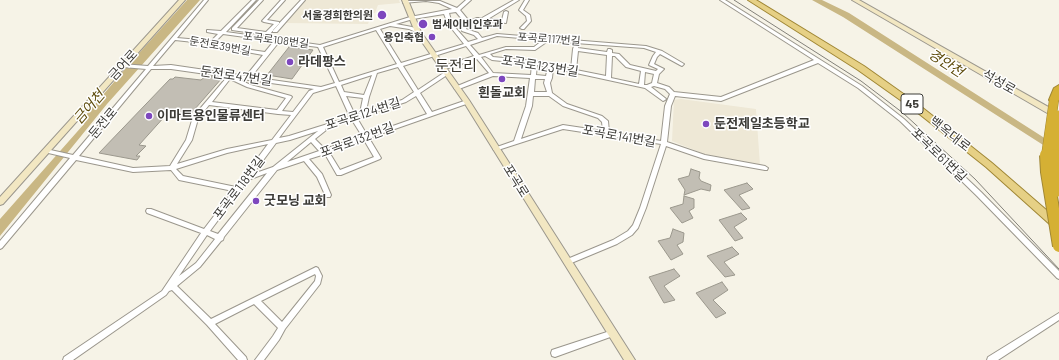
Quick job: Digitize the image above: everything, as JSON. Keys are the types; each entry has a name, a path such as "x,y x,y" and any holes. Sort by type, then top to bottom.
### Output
{"highway":[{"path":"1059,88 1054,100 1046,150 1047,172 1059,246"},
{"path":"1059,116 1055,146 1055,164 1059,209"}],"main road":[{"name":"백옥대로","path":"751,0 861,68 916,107 989,165 1059,227"}],"street":[{"name":"금어로","path":"0,202 48,151 182,0"},
{"name":"둔전로","path":"0,246 73,156 206,0"},
{"path":"212,43 224,33 254,0"},
{"path":"261,0 234,29 267,34 277,23 264,21 283,0"},
{"path":"267,39 303,0"},
{"path":"405,1 426,0 440,2 457,10 468,23"},
{"path":"457,10 470,0"},
{"path":"482,40 476,34 464,30 464,25 484,19 517,0"},
{"path":"522,28 528,24 530,18 521,10 527,0"},
{"name":"포곡로61번길","path":"722,0 860,88 902,120 979,194 1059,276"},
{"name":"석성로","path":"855,0 1059,116"},
{"name":"포곡로","path":"405,1 418,32 467,102 630,360"},
{"name":"포곡로108번길","path":"209,31 320,46 412,18 457,10"},
{"path":"446,12 450,24 492,74"},
{"path":"484,19 504,22 506,12"},
{"path":"390,24 410,28 418,32"},
{"path":"376,28 430,114"},
{"name":"포곡로117번길","path":"434,55 496,35 644,47 660,52 682,64"},
{"name":"둔전로39번길","path":"174,39 212,43 230,48 267,54"},
{"path":"486,54 506,48 535,49 547,39"},
{"path":"248,77 278,40"},
{"path":"573,71 576,41"},
{"path":"608,78 610,44"},
{"path":"311,139 325,151 339,173 378,158 353,117 339,84 320,46"},
{"path":"575,50 610,53 617,55 628,66 643,71 657,73"},
{"path":"654,84 657,73 661,69 651,65 651,63 654,56 660,52"},
{"name":"포곡로123번길","path":"445,71 477,56 486,54 492,58 535,63 647,87"},
{"name":"포곡로118번길","path":"67,360 164,293 205,232 311,92 434,55"},
{"path":"663,99 647,87 654,84 667,88 673,94 720,99 817,61"},
{"path":"517,141 528,106 535,63"},
{"name":"둔전로47번길","path":"123,65 149,68 171,67 323,89"},
{"path":"551,66 548,89 550,94 565,105 600,117 605,121 606,133"},
{"name":"포곡로124번길","path":"48,151 133,170 172,168 227,151 274,142 404,101 445,71"},
{"path":"641,86 643,71"},
{"path":"363,113 366,97 376,73"},
{"path":"456,88 492,74 549,78"},
{"path":"238,190 181,178 172,168 189,140 195,118 231,75 233,79 249,86 289,97 278,112"},
{"path":"343,94 366,97"},
{"path":"530,94 550,94"},
{"name":"포곡로141번길","path":"496,149 564,127 664,143 666,115 673,94"},
{"name":"포곡로132번길","path":"247,178 467,102"},
{"path":"208,103 295,114"},
{"path":"164,293 198,265 221,238 274,169 331,125"},
{"path":"567,262 615,242 630,233 636,226 664,143 704,157 766,168"},
{"path":"304,158 320,176 328,195"},
{"path":"149,211 221,238"},
{"path":"210,323 316,270 319,276 318,282 258,360"},
{"path":"172,286 210,323 238,358"},
{"path":"255,300 282,327"},
{"path":"991,360 1059,316"},
{"path":"555,353 613,333"}],"shaded area":[{"name":"금어천","path":"187,0 200,0 107,104 0,236 0,219 84,124 85,116 131,62"},
{"path":"303,0 399,0 400,3 378,5 375,13 372,13 368,24 283,23"},
{"name":"둔전제일초등학교","path":"681,99 756,109 760,165 704,154 672,141 674,100"}],"building":[{"name":"라데팡스","path":"289,47 313,50 292,79 267,75"},
{"name":"이마트용인물류센터","path":"206,76 222,78 187,118 166,115 139,145 146,146 136,156 140,156 137,160 99,153 170,79 175,77 201,80"},
{"path":"691,169 700,172 699,178 701,181 711,185 710,191 701,189 684,195 685,190 678,179 689,176"},
{"path":"747,183 753,189 739,195 750,208 742,210 724,190"},
{"path":"684,196 694,199 694,208 689,211 693,218 682,223 670,208 683,204"},
{"path":"741,213 747,219 734,227 743,238 735,241 719,220"},
{"path":"673,229 684,233 683,242 677,245 683,254 671,260 658,241 670,238"},
{"path":"732,247 739,254 724,262 735,275 725,277 707,256"},
{"path":"674,269 680,276 664,286 675,300 664,303 649,277"},
{"path":"722,282 728,290 713,300 726,313 716,318 696,293"}],"waterway":[{"name":"경안천","path":"816,0 846,15 1054,148"}],"tram line":[{"path":"734,0 861,81 903,113 975,179 1059,269"}],"place":[{"name":"서울경희한의원","path":"382,15"},
{"name":"범세이비인후과","path":"423,24"},
{"name":"용인축협","path":"432,37"},
{"name":"라데팡스","path":"290,62"},
{"name":"흰돌교회","path":"502,79"},
{"name":"이마트용인물류센터","path":"149,116"},
{"name":"둔전제일초등학교","path":"706,124"},
{"name":"굿모닝 교회","path":"256,201"}],"district":[{"name":"둔전리","path":"456,66"}]}
